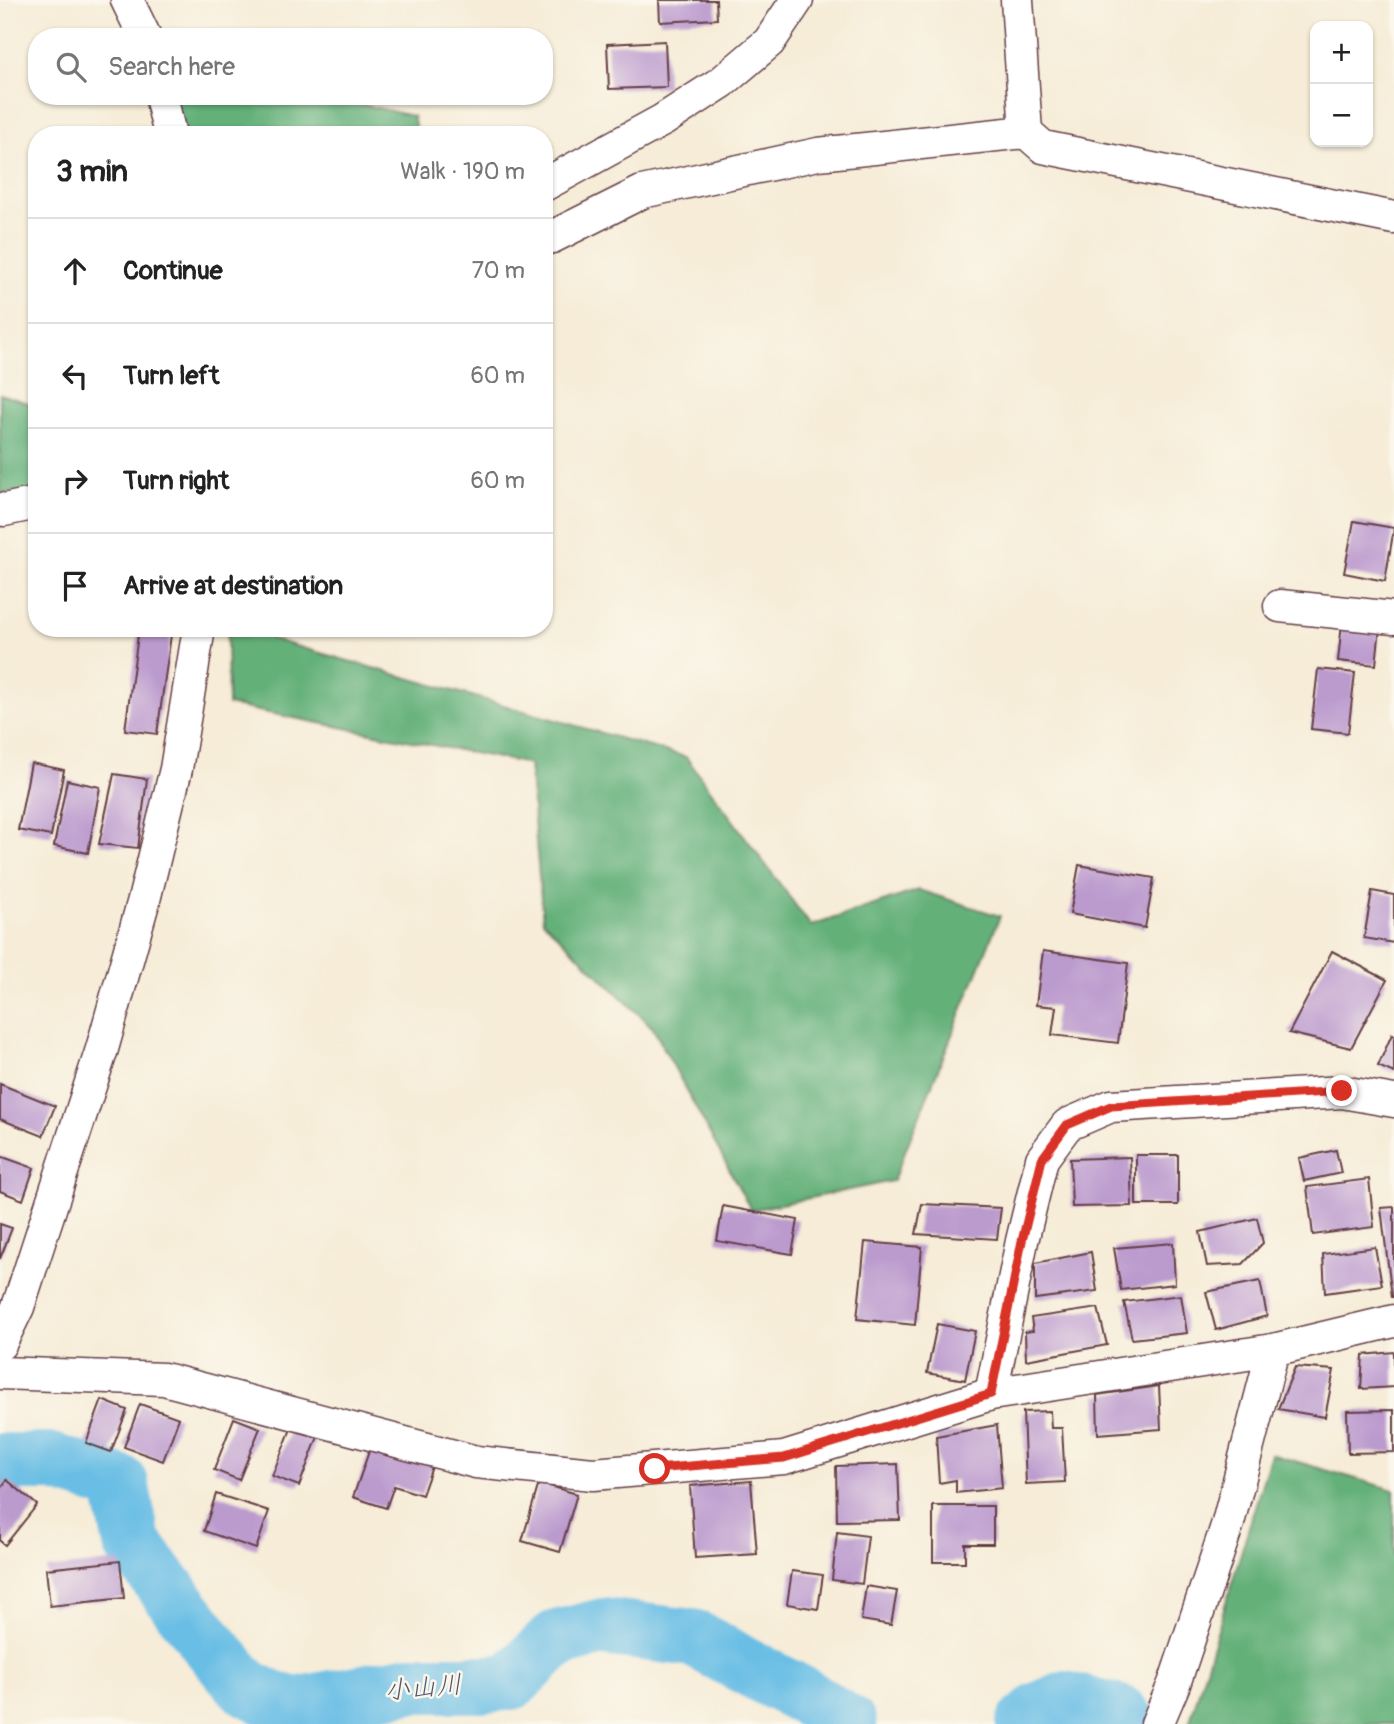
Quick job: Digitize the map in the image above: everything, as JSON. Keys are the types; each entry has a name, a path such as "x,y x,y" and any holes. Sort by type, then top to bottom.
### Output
{"street":[{"path":"127,0 141,28"},
{"path":"553,180 663,120 722,82 769,42 797,0"},
{"path":"1017,0 1026,132 1043,147 1394,218"},
{"path":"163,105 168,126"},
{"path":"553,236 642,192 818,154 1026,132"},
{"path":"0,509 28,505"},
{"path":"1280,606 1394,618"},
{"path":"0,1344 18,1307 102,1049 176,769 198,637"},
{"path":"991,1394 1022,1241 1042,1159 1067,1125 1111,1106 1342,1091 1394,1101"},
{"path":"0,1373 164,1379 476,1462 593,1474 784,1458 991,1394 1272,1350 1394,1321"},
{"path":"1160,1717 1174,1684 1228,1523 1272,1350"}],"green space":[{"path":"161,105 365,105 413,116 415,126 165,126"},
{"path":"0,394 28,403 28,492 0,493"},
{"path":"227,637 271,637 686,757 811,926 919,890 1000,916 893,1181 751,1210 653,1028 543,921 529,764 228,705"},
{"path":"1271,1454 1394,1490 1394,1724 1189,1724"}],"building":[{"path":"659,0 716,0 717,19 660,22"},
{"path":"665,41 667,87 609,89 607,44"},
{"path":"1354,521 1394,528 1385,581 1344,573"},
{"path":"1342,623 1380,627 1376,665 1338,661"},
{"path":"138,637 171,637 157,734 125,730"},
{"path":"1318,669 1355,673 1348,733 1311,729"},
{"path":"31,763 64,770 51,836 18,830"},
{"path":"114,774 147,779 138,848 99,844"},
{"path":"67,780 100,787 88,853 54,846"},
{"path":"1079,865 1154,878 1145,928 1070,914"},
{"path":"1372,891 1394,895 1394,943 1364,938"},
{"path":"1043,951 1128,963 1118,1043 1052,1035 1056,1007 1036,1005"},
{"path":"1332,951 1387,980 1351,1048 1289,1033"},
{"path":"1392,1034 1394,1035 1394,1073 1378,1066"},
{"path":"0,1084 55,1106 43,1136 0,1119"},
{"path":"1336,1150 1341,1173 1304,1181 1299,1158"},
{"path":"1136,1155 1178,1155 1178,1205 1136,1205"},
{"path":"0,1156 34,1168 23,1200 0,1191"},
{"path":"1130,1157 1132,1206 1072,1207 1070,1159"},
{"path":"1369,1179 1374,1227 1313,1235 1307,1187"},
{"path":"922,1204 1001,1208 997,1239 916,1234"},
{"path":"723,1206 798,1220 792,1254 717,1241"},
{"path":"1394,1207 1394,1297 1392,1297 1381,1208"},
{"path":"1257,1218 1263,1243 1243,1264 1207,1266 1200,1232"},
{"path":"0,1224 12,1228 0,1259"},
{"path":"865,1242 922,1247 915,1325 857,1319"},
{"path":"1173,1243 1175,1284 1121,1290 1114,1248"},
{"path":"1375,1247 1382,1285 1325,1293 1323,1254"},
{"path":"1091,1252 1097,1291 1035,1299 1035,1263"},
{"path":"1260,1281 1267,1316 1216,1330 1206,1292"},
{"path":"1181,1295 1187,1333 1132,1339 1124,1302"},
{"path":"1098,1308 1107,1345 1026,1360 1025,1332 1033,1331 1031,1318"},
{"path":"937,1324 975,1331 965,1380 927,1373"},
{"path":"1394,1352 1394,1387 1361,1389 1363,1355"},
{"path":"1295,1367 1334,1370 1325,1417 1278,1409"},
{"path":"1159,1386 1161,1429 1098,1434 1097,1395"},
{"path":"102,1400 127,1410 111,1452 86,1443"},
{"path":"140,1404 179,1418 163,1461 124,1447"},
{"path":"1394,1410 1394,1452 1348,1453 1347,1411"},
{"path":"1050,1411 1051,1428 1062,1428 1065,1482 1026,1484 1023,1412"},
{"path":"234,1418 260,1428 239,1480 214,1470"},
{"path":"293,1424 319,1434 299,1486 272,1476"},
{"path":"997,1425 1002,1488 956,1493 956,1480 939,1483 936,1436"},
{"path":"373,1440 434,1461 422,1495 394,1486 386,1508 353,1497"},
{"path":"898,1464 900,1520 837,1521 836,1466"},
{"path":"7,1480 37,1505 5,1545 0,1541 0,1489"},
{"path":"751,1481 757,1554 695,1558 690,1486"},
{"path":"539,1483 577,1494 560,1552 522,1541"},
{"path":"216,1494 269,1511 256,1549 204,1531"},
{"path":"933,1506 993,1506 993,1544 965,1544 965,1562 933,1562"},
{"path":"837,1532 868,1536 862,1584 832,1580"},
{"path":"120,1561 124,1598 50,1606 46,1569"},
{"path":"792,1571 823,1575 818,1609 787,1604"},
{"path":"866,1586 897,1591 891,1625 861,1620"}],"waterway":[{"name":"小山川","path":"0,1462 52,1462 120,1484 132,1543 245,1686 272,1700 296,1706 410,1684 488,1684 512,1681 556,1639 603,1627 693,1638 807,1698 848,1724"},
{"name":"小山川","path":"1025,1724 1041,1710 1064,1700 1120,1714 1129,1724"}],"route":[{"path":"655,1469 784,1458 991,1394 1022,1241 1042,1159 1067,1125 1111,1106 1342,1091"}]}
